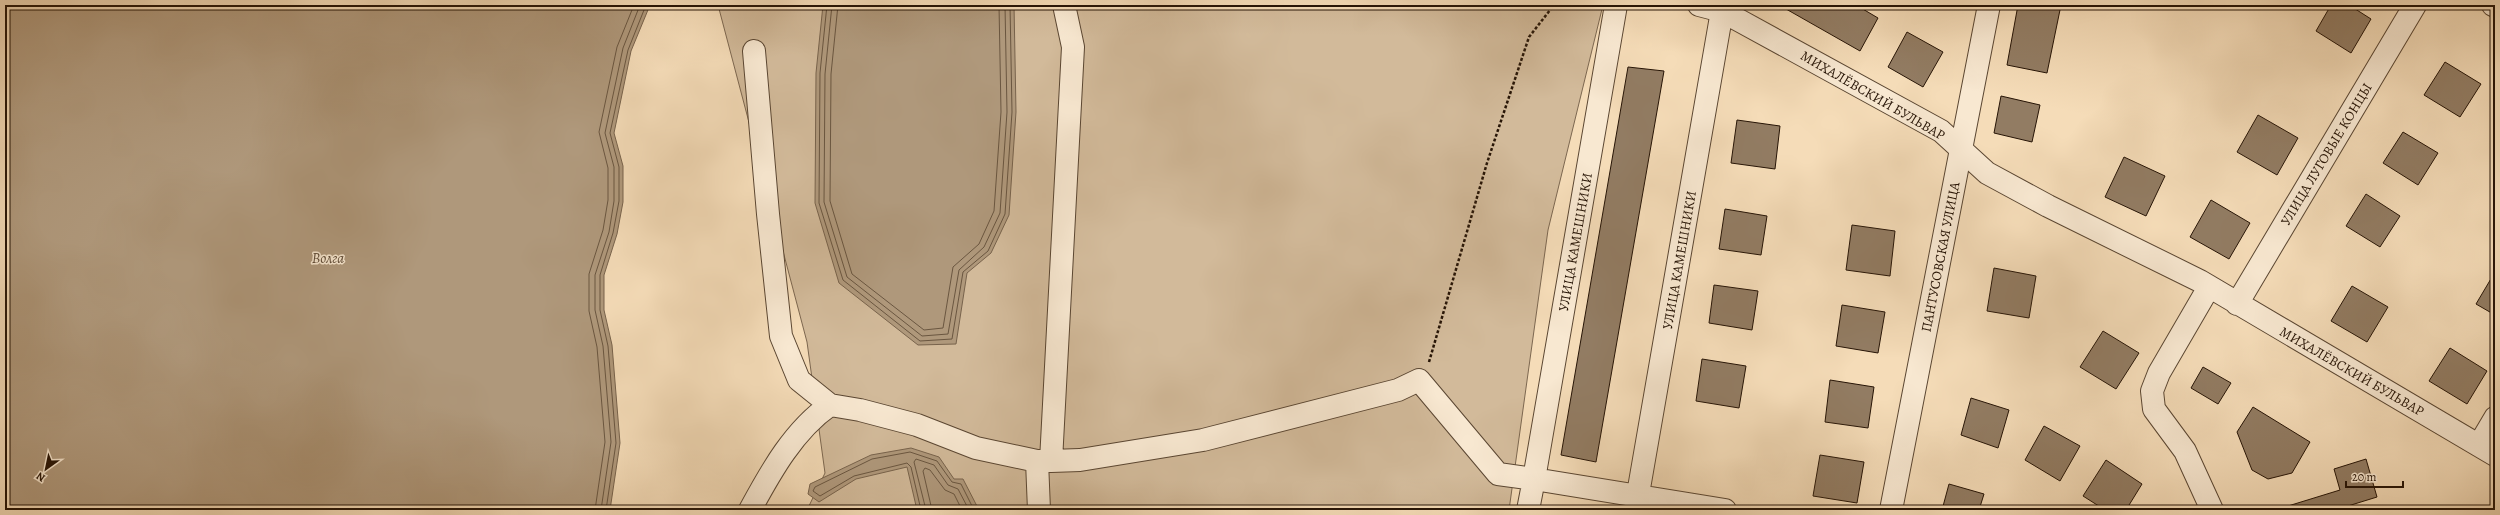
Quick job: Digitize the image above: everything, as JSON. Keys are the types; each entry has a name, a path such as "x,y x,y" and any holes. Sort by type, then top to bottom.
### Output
{"street":[{"path":"1039,510 1044,461 1073,48 1064,5"},
{"name":"УЛИЦА КАМЕШНИКИ","path":"1528,510 1616,5"},
{"name":"МИХАЛЁВСКИЙ БУЛЬВАР","path":"1699,5 1722,11 1941,131 1987,173 2209,287 2487,450"},
{"name":"ПАНТУСОВСКАЯ УЛИЦА","path":"1891,510 1989,5"},
{"name":"УЛИЦА ЛУГОВЫЕ КОНЦЫ","path":"2237,304 2415,5"},
{"name":"УЛИЦА КАМЕШНИКИ","path":"1639,502 1722,11"},
{"path":"754,51 768,214 781,336 800,380 830,405 860,410 917,425 976,448 1044,461 1080,460 1203,440 1398,390 1419,380 1498,474 1534,479 1639,502 1725,510"},
{"path":"2209,287 2158,373 2152,391 2154,408 2185,452 2212,510"},
{"path":"750,510 790,444 812,418 830,405"},
{"path":"2487,450 2495,418"}],"path":[{"path":"1419,380 1431,359 1487,163 1529,37 1554,5"}],"shaded area":[{"path":"718,5 1603,5 1548,230 1509,510 807,510 825,473 807,342"}],"water":[{"name":"Волга","path":"5,5 650,5 631,51 614,133 623,166 623,202 617,234 604,275 604,310 612,345 620,443 610,510 5,510"},
{"path":"823,5 1014,5 1016,112 1009,215 991,253 967,273 956,344 918,345 839,283 815,203 816,73"},
{"path":"911,448 939,457 954,479 963,479 979,510 917,510 907,467 856,479 819,502 808,494 810,484 871,455"}],"building":[{"path":"1779,5 1856,5 1878,18 1860,51"},
{"path":"2018,5 2061,5 2047,73 2007,65"},
{"path":"2331,5 2349,5 2371,19 2351,53 2316,31"},
{"path":"1907,32 1943,52 1923,87 1888,67"},
{"path":"2445,62 2481,84 2460,117 2424,95"},
{"path":"1628,67 1664,71 1596,462 1561,455"},
{"path":"2001,96 2040,105 2032,142 1994,133"},
{"path":"2258,115 2298,138 2277,175 2237,152"},
{"path":"1737,120 1780,126 1775,169 1731,163"},
{"path":"2403,132 2438,153 2418,185 2383,163"},
{"path":"2124,157 2165,176 2146,216 2105,197"},
{"path":"2366,194 2400,216 2380,247 2346,226"},
{"path":"2211,200 2250,223 2229,259 2190,237"},
{"path":"1725,209 1767,216 1761,255 1719,249"},
{"path":"1852,225 1895,231 1890,276 1846,270"},
{"path":"1994,268 2036,276 2029,318 1987,311"},
{"path":"2495,272 2495,315 2476,304"},
{"path":"1714,285 1758,291 1752,330 1709,323"},
{"path":"2352,286 2388,307 2367,342 2331,321"},
{"path":"1842,305 1885,312 1878,353 1836,346"},
{"path":"2103,331 2139,353 2116,389 2080,367"},
{"path":"2450,348 2487,371 2467,404 2429,381"},
{"path":"1702,359 1746,366 1739,408 1696,401"},
{"path":"2203,367 2231,383 2218,404 2191,388"},
{"path":"1830,380 1874,387 1868,428 1825,422"},
{"path":"1971,398 2009,410 1998,448 1961,435"},
{"path":"2253,407 2310,442 2292,473 2268,479 2252,470 2237,432"},
{"path":"2044,426 2080,446 2060,481 2025,460"},
{"path":"1820,455 1864,462 1857,503 1813,496"},
{"path":"2366,459 2377,497 2335,510 2289,510 2288,506 2340,490 2334,469"},
{"path":"2106,460 2142,484 2126,510 2105,510 2083,496"},
{"path":"1949,484 1984,494 1979,510 1942,510"}]}
